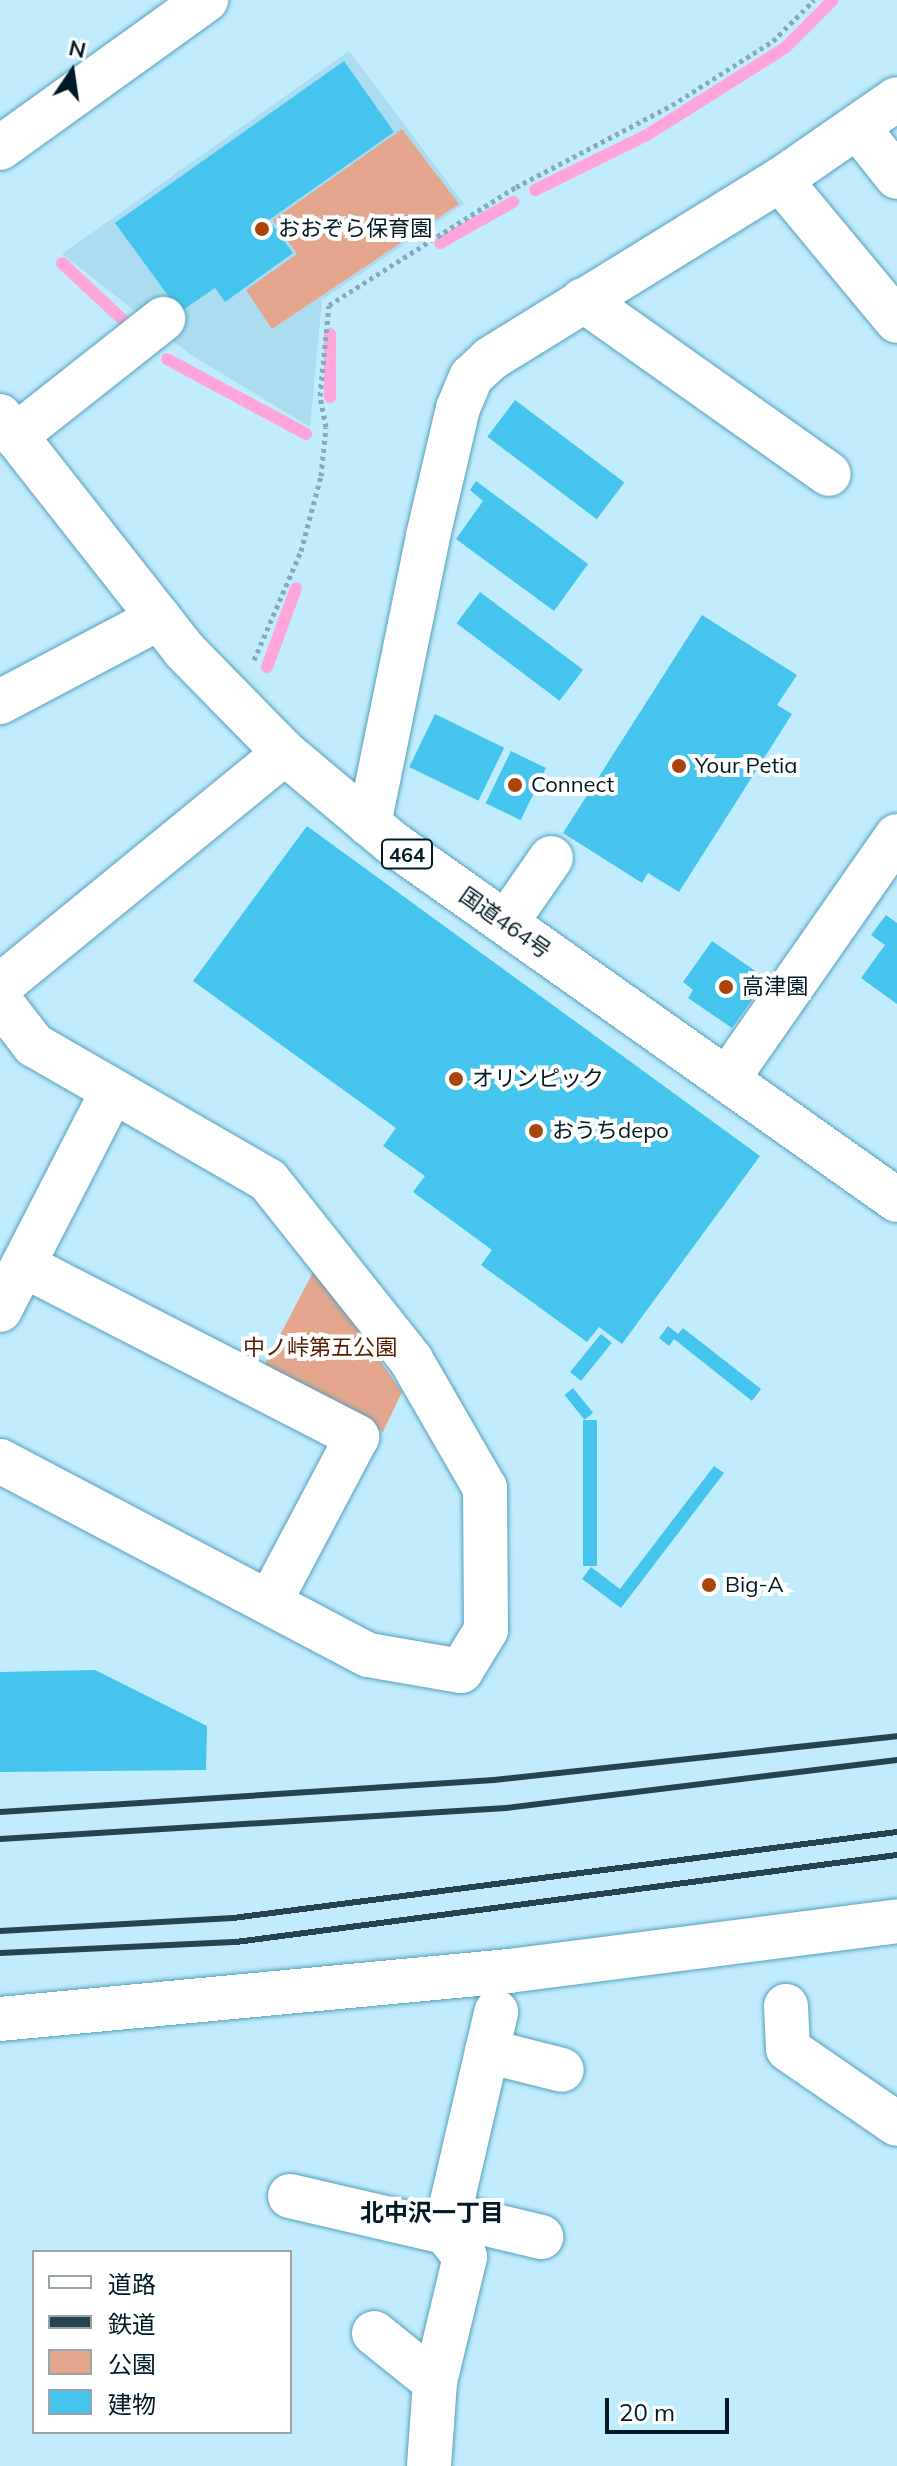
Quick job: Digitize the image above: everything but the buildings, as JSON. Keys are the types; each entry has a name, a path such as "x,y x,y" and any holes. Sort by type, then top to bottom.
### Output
{"main road":[{"path":"0,148 206,0"},
{"path":"369,824 462,397 471,377 490,359 780,180 859,129 897,99"},
{"path":"859,129 897,177"},
{"path":"780,180 897,321"},
{"path":"583,300 829,474"},
{"path":"8,426 163,319"},
{"name":"国道464号","path":"8,426 159,618 232,700 285,753 369,824 897,1200"},
{"path":"0,702 159,618"},
{"path":"0,986 285,753"},
{"path":"728,1078 897,836"},
{"path":"506,923 551,858"},
{"path":"0,1001 34,1045 268,1180 411,1360 485,1488 486,1630 461,1671 368,1655 0,1461"},
{"path":"0,1310 112,1092"},
{"path":"23,1265 357,1437 270,1601"},
{"path":"0,2019 509,1971 897,1921"},
{"path":"786,2006 788,2049 897,2124"},
{"path":"429,2466 435,2382 465,2257 447,2223 492,2031 562,2070"},
{"path":"290,2196 541,2237"},
{"path":"374,2333 435,2382"}],"path":[{"path":"232,700 287,587 312,517 326,427 320,396 329,305 516,187 672,105 773,41 814,0"}],"shaded area":[{"name":"おおぞら保育園","path":"349,51 464,204 322,300 310,427 191,355 62,254"}],"green space":[{"path":"402,129 459,204 272,329 246,290 297,254 273,220"},
{"name":"中ノ峠第五公園","path":"315,1268 402,1392 383,1432 264,1366"}],"waterway":[{"path":"535,190 647,135 786,47 833,0"},
{"path":"440,243 513,202"},
{"path":"62,263 124,321"},
{"path":"330,334 330,397"},
{"path":"167,359 306,434"},
{"path":"267,667 296,588"}],"railway":[{"path":"0,1812 494,1780 897,1736"},
{"path":"0,1839 506,1808 897,1760"},
{"path":"0,1931 233,1918 897,1832"},
{"path":"0,1953 236,1942 897,1855"}],"place":[{"name":"おおぞら保育園","path":"262,229"},
{"name":"Your Petia","path":"679,766"},
{"name":"Connect","path":"515,785"},
{"name":"高津園","path":"726,987"},
{"name":"オリンピック","path":"456,1079"},
{"name":"おうちdepo","path":"536,1131"},
{"name":"Big-A","path":"709,1585"}],"district":[{"name":"北中沢一丁目","path":"432,2213"}]}
